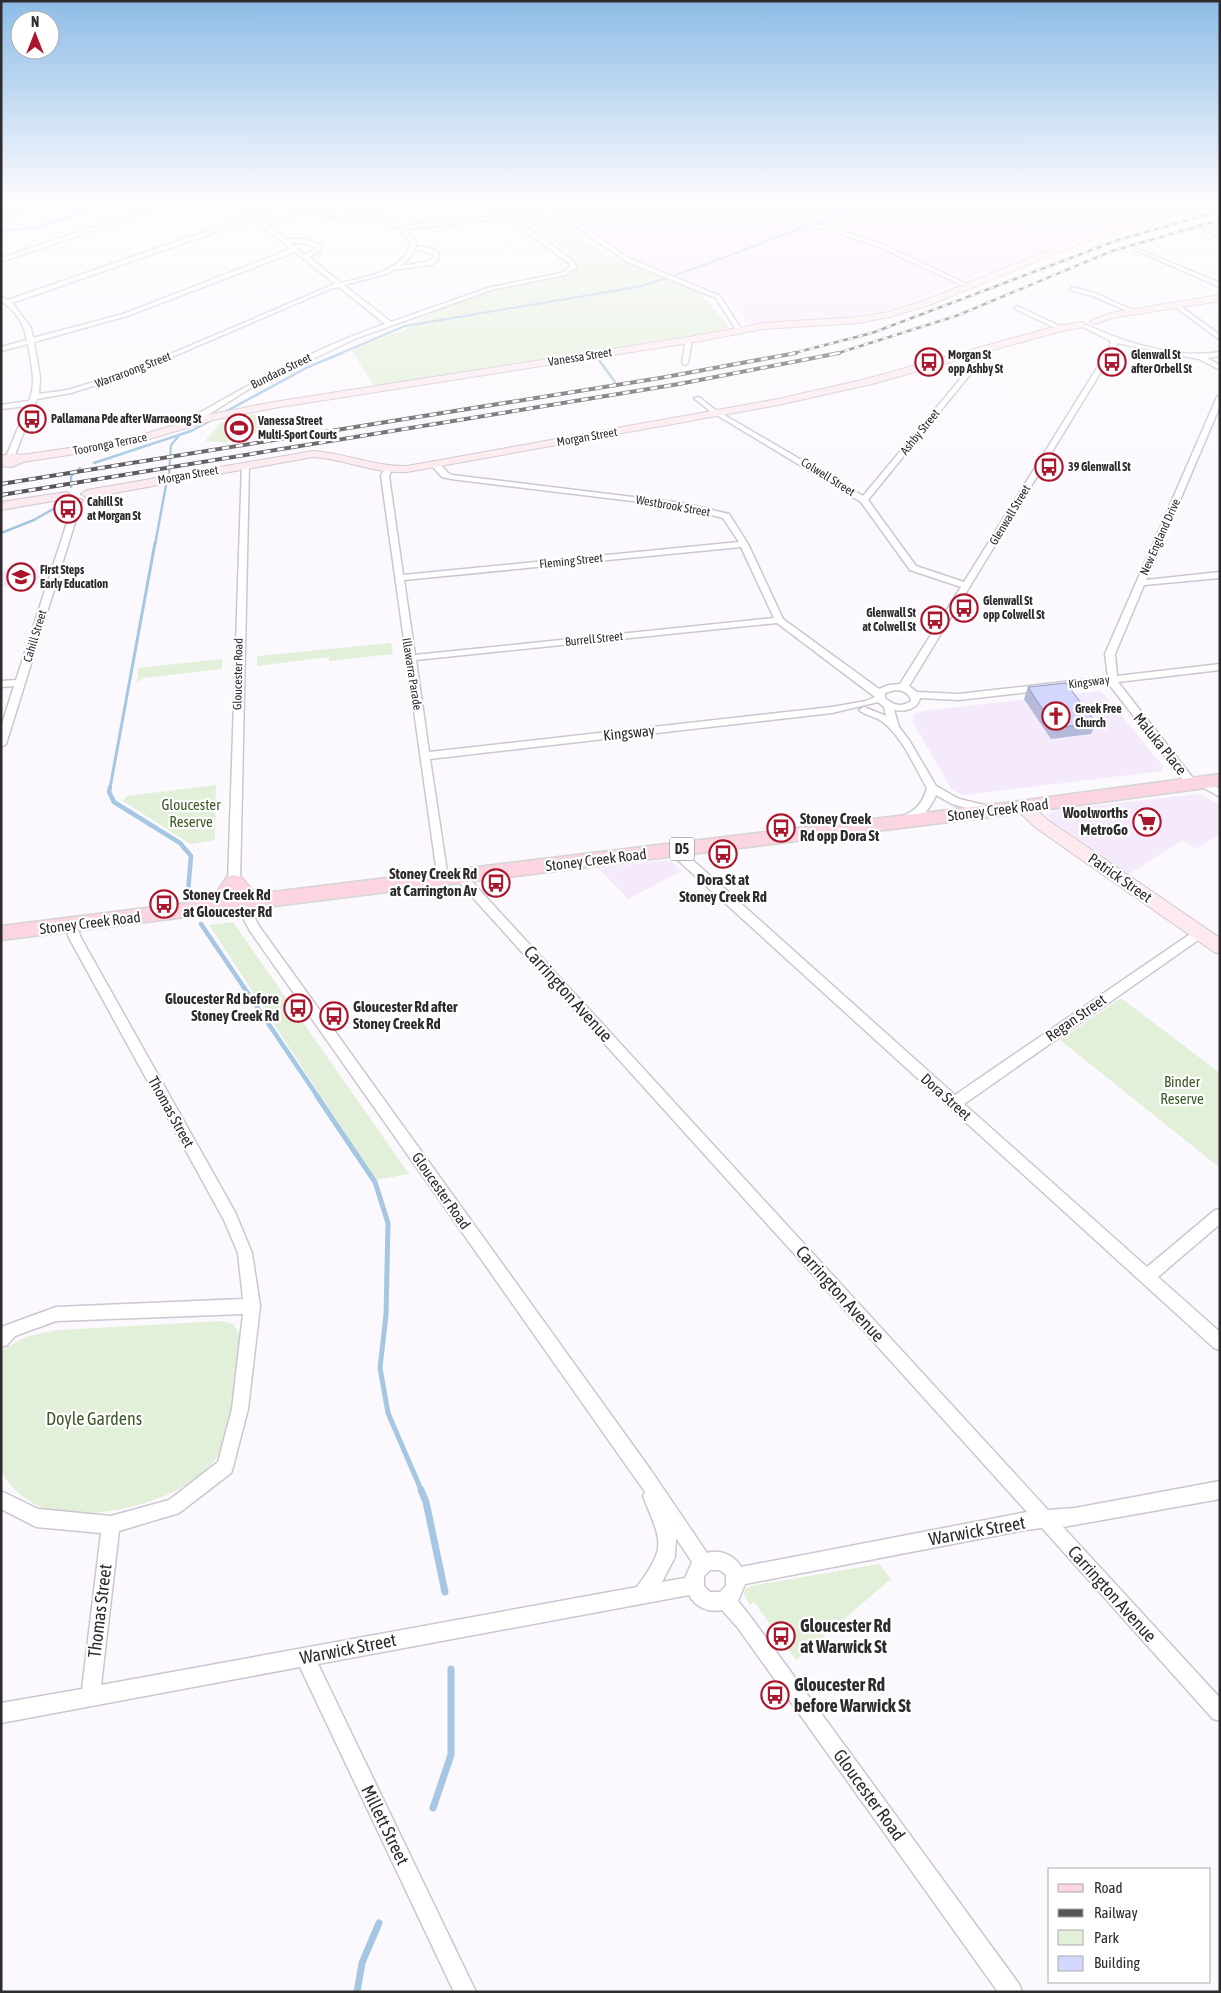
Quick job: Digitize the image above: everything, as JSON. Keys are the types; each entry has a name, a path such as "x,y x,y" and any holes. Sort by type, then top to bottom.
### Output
{"main road":[{"name":"Tooronga Terrace","path":"8,460 126,443 199,421"},
{"name":"Stoney Creek Road","path":"1,934 991,811 1220,780"},
{"path":"213,909 234,882 246,896 266,901"}],"street":[{"path":"9,302 26,296"},
{"path":"1,349 32,342 125,314 173,296"},
{"name":"Warraroong Street","path":"1,407 69,392 135,371 309,296"},
{"path":"352,296 389,324"},
{"name":"Bundara Street","path":"199,421 199,417 207,411 294,364 389,324 468,296"},
{"path":"715,296 718,297 738,329"},
{"name":"Vanessa Street","path":"199,421 274,405 689,340 738,329 877,317 914,308 943,296"},
{"path":"1097,296 1134,312"},
{"path":"1,298 9,302 25,322 32,342 37,377 33,400 8,460"},
{"path":"1114,340 1097,323 1103,317 1220,298"},
{"path":"1176,305 1220,338"},
{"path":"1017,308 1060,328"},
{"name":"Morgan Street","path":"1,506 77,496 321,454 388,470 435,464 720,414 851,386 1060,328 1083,325 1095,327 1097,323"},
{"path":"1083,325 1114,340 1201,357 1220,368"},
{"path":"685,363 689,340"},
{"name":"Glenwall Street","path":"903,688 1113,347 1114,340"},
{"path":"961,356 975,364 979,358 976,352"},
{"path":"1201,357 1220,354"},
{"name":"Ashby Street","path":"864,500 975,364"},
{"name":"New England Drive","path":"1112,679 1109,663 1112,644 1140,583 1154,569 1220,397"},
{"name":"Colwell Street","path":"697,398 720,414 848,488 864,500 912,568 967,586"},
{"name":"Westbrook Street","path":"435,464 445,475 450,477 682,505 726,516 744,544 779,620 884,698"},
{"name":"Gloucester Road","path":"234,882 245,466"},
{"name":"Illawarra Parade","path":"388,470 385,476 425,756 451,877"},
{"name":"Cahill Street","path":"1,744 77,496"},
{"name":"Fleming Street","path":"399,578 744,544"},
{"path":"1154,569 1181,579"},
{"path":"1140,583 1220,575"},
{"name":"Burrell Street","path":"410,658 779,620"},
{"name":"Kingsway","path":"425,756 832,710 884,698 911,703 944,703 959,697 1220,667"},
{"name":"Maluka Place","path":"1112,679 1116,688 1197,783 1220,794"},
{"path":"1,684 20,683"},
{"path":"894,728 884,698 903,688 911,703 900,718 904,740"},
{"name":"Kingsway","path":"832,710 864,710 884,698"},
{"path":"864,710 883,718 894,728 904,740 932,788 956,802 991,811"},
{"path":"903,822 924,810 929,802 932,788"},
{"name":"Patrick Street","path":"1022,807 1042,824 1220,947"},
{"name":"Dora Street","path":"674,850 953,1104 1220,1343"},
{"name":"Carrington Avenue","path":"451,877 1220,1712"},
{"name":"Gloucester Road","path":"242,904 260,936 644,1475 703,1563"},
{"name":"Thomas Street","path":"1,1499 36,1518 111,1525 173,1507 225,1467 240,1409 252,1306 245,1253 230,1217 80,947 71,925"},
{"name":"Regan Street","path":"953,1104 1200,933"},
{"path":"1147,1277 1220,1215"},
{"path":"1,1340 10,1331 56,1314 252,1306"},
{"name":"Gloucester Road","path":"642,1595 664,1565 669,1547 668,1538 644,1475"},
{"name":"Warwick Street","path":"734,1577 1044,1519 1074,1517 1220,1490"},
{"name":"Thomas Street","path":"90,1697 111,1525"},
{"path":"709,1560 722,1561 727,1565 734,1577 734,1590 726,1601 720,1603 707,1601 698,1591 695,1585 696,1572 703,1563 709,1560"},
{"name":"Warwick Street","path":"1,1713 695,1585"},
{"name":"Gloucester Road","path":"726,1601 750,1630 1011,1992"},
{"name":"Millett Street","path":"305,1658 465,1992"}],"shaded area":[{"path":"727,296 924,296 885,311 839,318 747,323"},
{"name":"First Steps Early Education","path":"43,567 38,584 1,587 1,570"},
{"path":"1101,691 1163,766 1162,771 964,795 952,790 913,722 913,715 923,711"},
{"path":"1199,794 1220,805 1220,834 1197,849 1183,840 1129,874 1051,820 1047,815 1058,810"},
{"path":"666,860 672,862 682,871 628,899 598,868"}],"green space":[{"path":"478,296 703,296 729,326 724,329 686,338 375,387 351,350 413,326 410,324 446,306"},
{"name":"Vanessa Street Multi-Sport Courts","path":"250,414 272,416 257,434 235,433 227,443 205,441 221,422 242,424"},
{"path":"391,643 393,654 329,661 329,657 257,666 257,656"},
{"path":"222,659 222,669 144,678 137,682 138,668"},
{"name":"Gloucester Reserve","path":"216,785 215,840 190,844 123,801 127,796"},
{"path":"233,922 409,1174 376,1180 209,925"},
{"name":"Binder Reserve","path":"1121,998 1220,1073 1220,1168 1060,1040"},
{"name":"Doyle Gardens","path":"222,1321 233,1324 240,1335 238,1382 232,1417 222,1448 215,1460 201,1474 183,1487 161,1497 138,1505 90,1513 67,1513 47,1509 26,1499 5,1478 1,1471 1,1352 4,1349 25,1337 57,1330"},
{"path":"879,1564 891,1579 796,1660 754,1602 750,1605 744,1595 745,1589 751,1586"}],"building":[{"path":"1066,683 1096,723 1055,728 1028,687"}],"waterway":[{"path":"339,354 405,326 583,296"},
{"path":"223,413 308,367 342,353"},
{"path":"599,360 615,382"},
{"path":"94,463 191,431 214,419"},
{"path":"169,475 171,445 178,437"},
{"path":"71,487 71,476 80,468"},
{"path":"155,545 166,485"},
{"path":"1,533 34,520 55,508"},
{"path":"110,788 155,543"},
{"path":"110,787 109,792 114,802 180,843 191,856 188,892"},
{"path":"201,924 318,1097"},
{"path":"317,1096 375,1182 388,1223 386,1315 380,1368 388,1413 422,1492"},
{"path":"421,1490 426,1502 445,1592"},
{"path":"433,1808 451,1755 451,1669"},
{"path":"357,1992 362,1963 379,1923"}],"railway":[{"path":"790,354 872,333 970,296"},
{"path":"837,353 956,316 1004,296"},
{"path":"1,484 660,378 796,353"},
{"path":"1,495 679,384 837,353"}],"place":[{"name":"Morgan St opp Ashby St","path":"929,362"},
{"name":"Glenwall St after Orbell St","path":"1112,362"},
{"name":"Pallamana Pde after Warraoong St","path":"32,419"},
{"name":"Vanessa Street Multi-Sport Courts","path":"239,428"},
{"name":"39 Glenwall St","path":"1049,467"},
{"name":"Cahill St at Morgan St","path":"68,509"},
{"name":"First Steps Early Education","path":"21,577"},
{"name":"Glenwall St opp Colwell St","path":"964,608"},
{"name":"Glenwall St at Colwell St","path":"935,620"},
{"name":"Greek Free Church","path":"1056,716"},
{"name":"Woolworths MetroGo","path":"1147,822"},
{"name":"Stoney Creek Rd opp Dora St","path":"781,828"},
{"name":"Dora St at Stoney Creek Rd","path":"723,854"},
{"name":"Stoney Creek Rd at Carrington Av","path":"496,883"},
{"name":"Stoney Creek Rd at Gloucester Rd","path":"164,904"},
{"name":"Gloucester Rd before Stoney Creek Rd","path":"298,1008"},
{"name":"Gloucester Rd after Stoney Creek Rd","path":"334,1016"},
{"name":"Gloucester Rd at Warwick St","path":"781,1636"},
{"name":"Gloucester Rd before Warwick St","path":"775,1695"}]}
